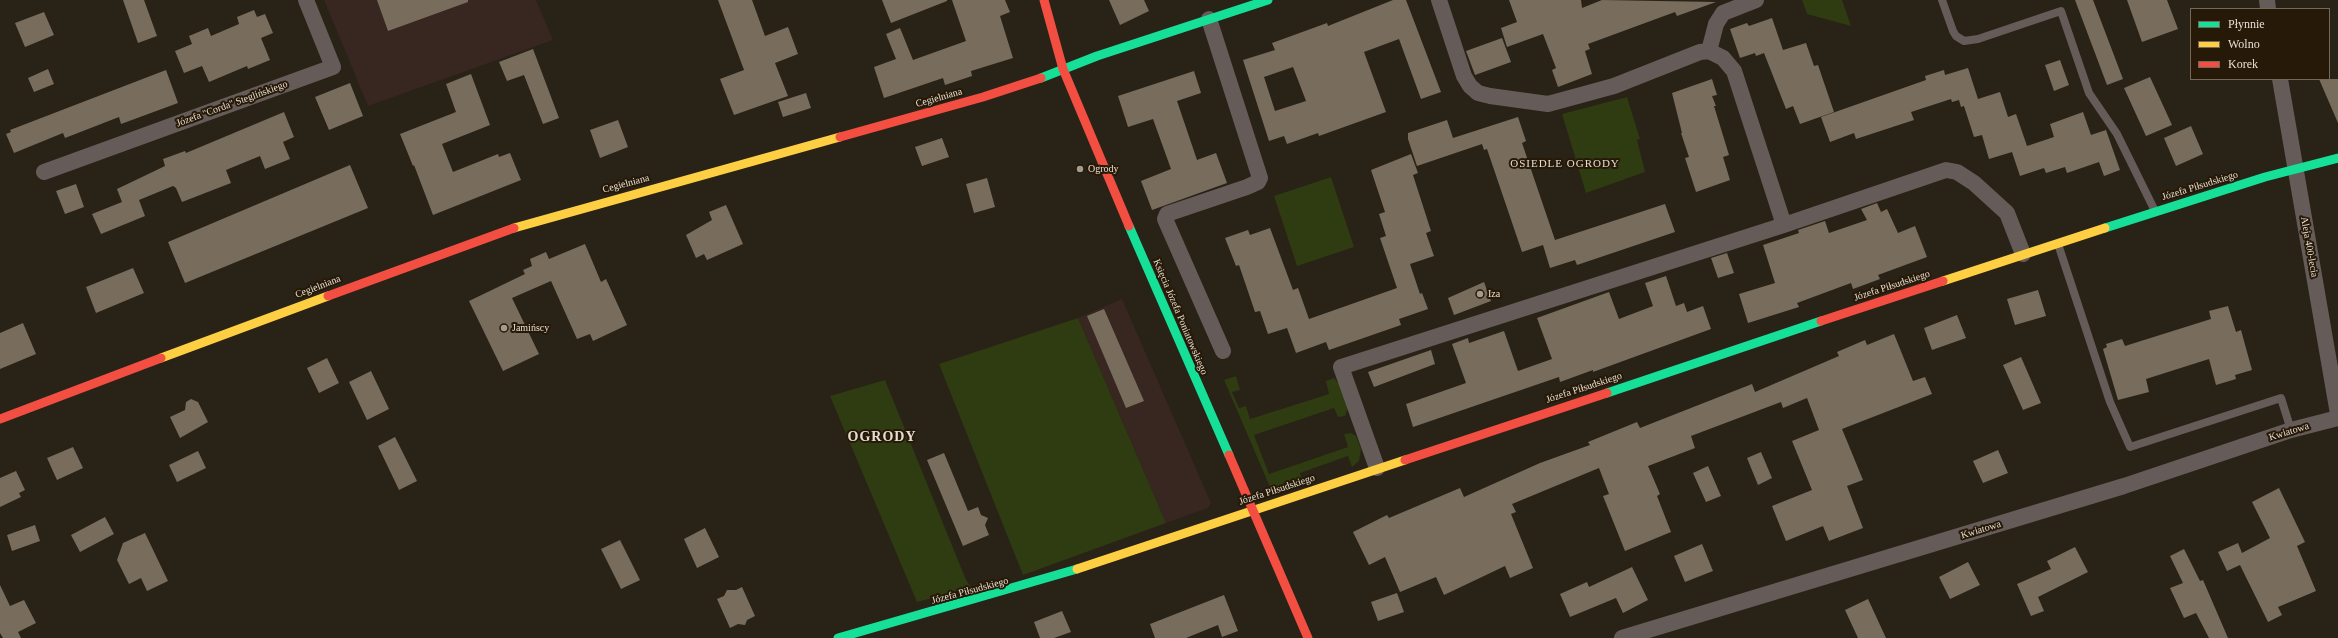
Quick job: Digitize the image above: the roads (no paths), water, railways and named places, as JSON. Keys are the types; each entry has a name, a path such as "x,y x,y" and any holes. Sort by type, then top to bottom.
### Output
{"street":[{"name":"Józefa \"Corda\" Steglińskiego","path":"44,172 333,67 306,0"},
{"name":"Księcia Józefa Poniatowskiego","path":"1044,0 1063,69 1251,510 1308,638"},
{"name":"Cegielniana","path":"0,419 476,240 548,217 983,97 1268,0"},
{"path":"1439,0 1464,76 1470,86 1478,93 1490,96 1548,104 1614,86 1700,52 1709,51 1723,58 1732,67 1784,224"},
{"path":"1709,51 1716,24 1723,13 1756,0"},
{"path":"1209,19 1260,178 1258,182 1167,214 1165,220 1223,351"},
{"name":"Aleja 400-lecia","path":"2280,80 2338,414"},
{"name":"Józefa Piłsudskiego","path":"838,638 1021,588 1251,510 2023,254 2155,211 2295,169 2338,158"},
{"path":"1378,468 1341,367 1950,170 1974,183 2007,213 2023,254"},
{"name":"Kwiatowa","path":"1622,638 2124,486 2291,430 2338,418"}],"lane":[{"path":"1942,0 1953,31 1956,36 1964,41 1978,39 2061,11 2089,94 2117,134 2155,211"},
{"path":"2057,243 2110,402 2130,447 2281,398 2291,430"}],"place":[{"name":"Ogrody","path":"1080,169"},
{"name":"Iza","path":"1480,294"},
{"name":"Jamińscy","path":"504,328"}],"district":[{"name":"OSIEDLE OGRODY","path":"1565,164"},
{"name":"OGRODY","path":"882,437"}]}
